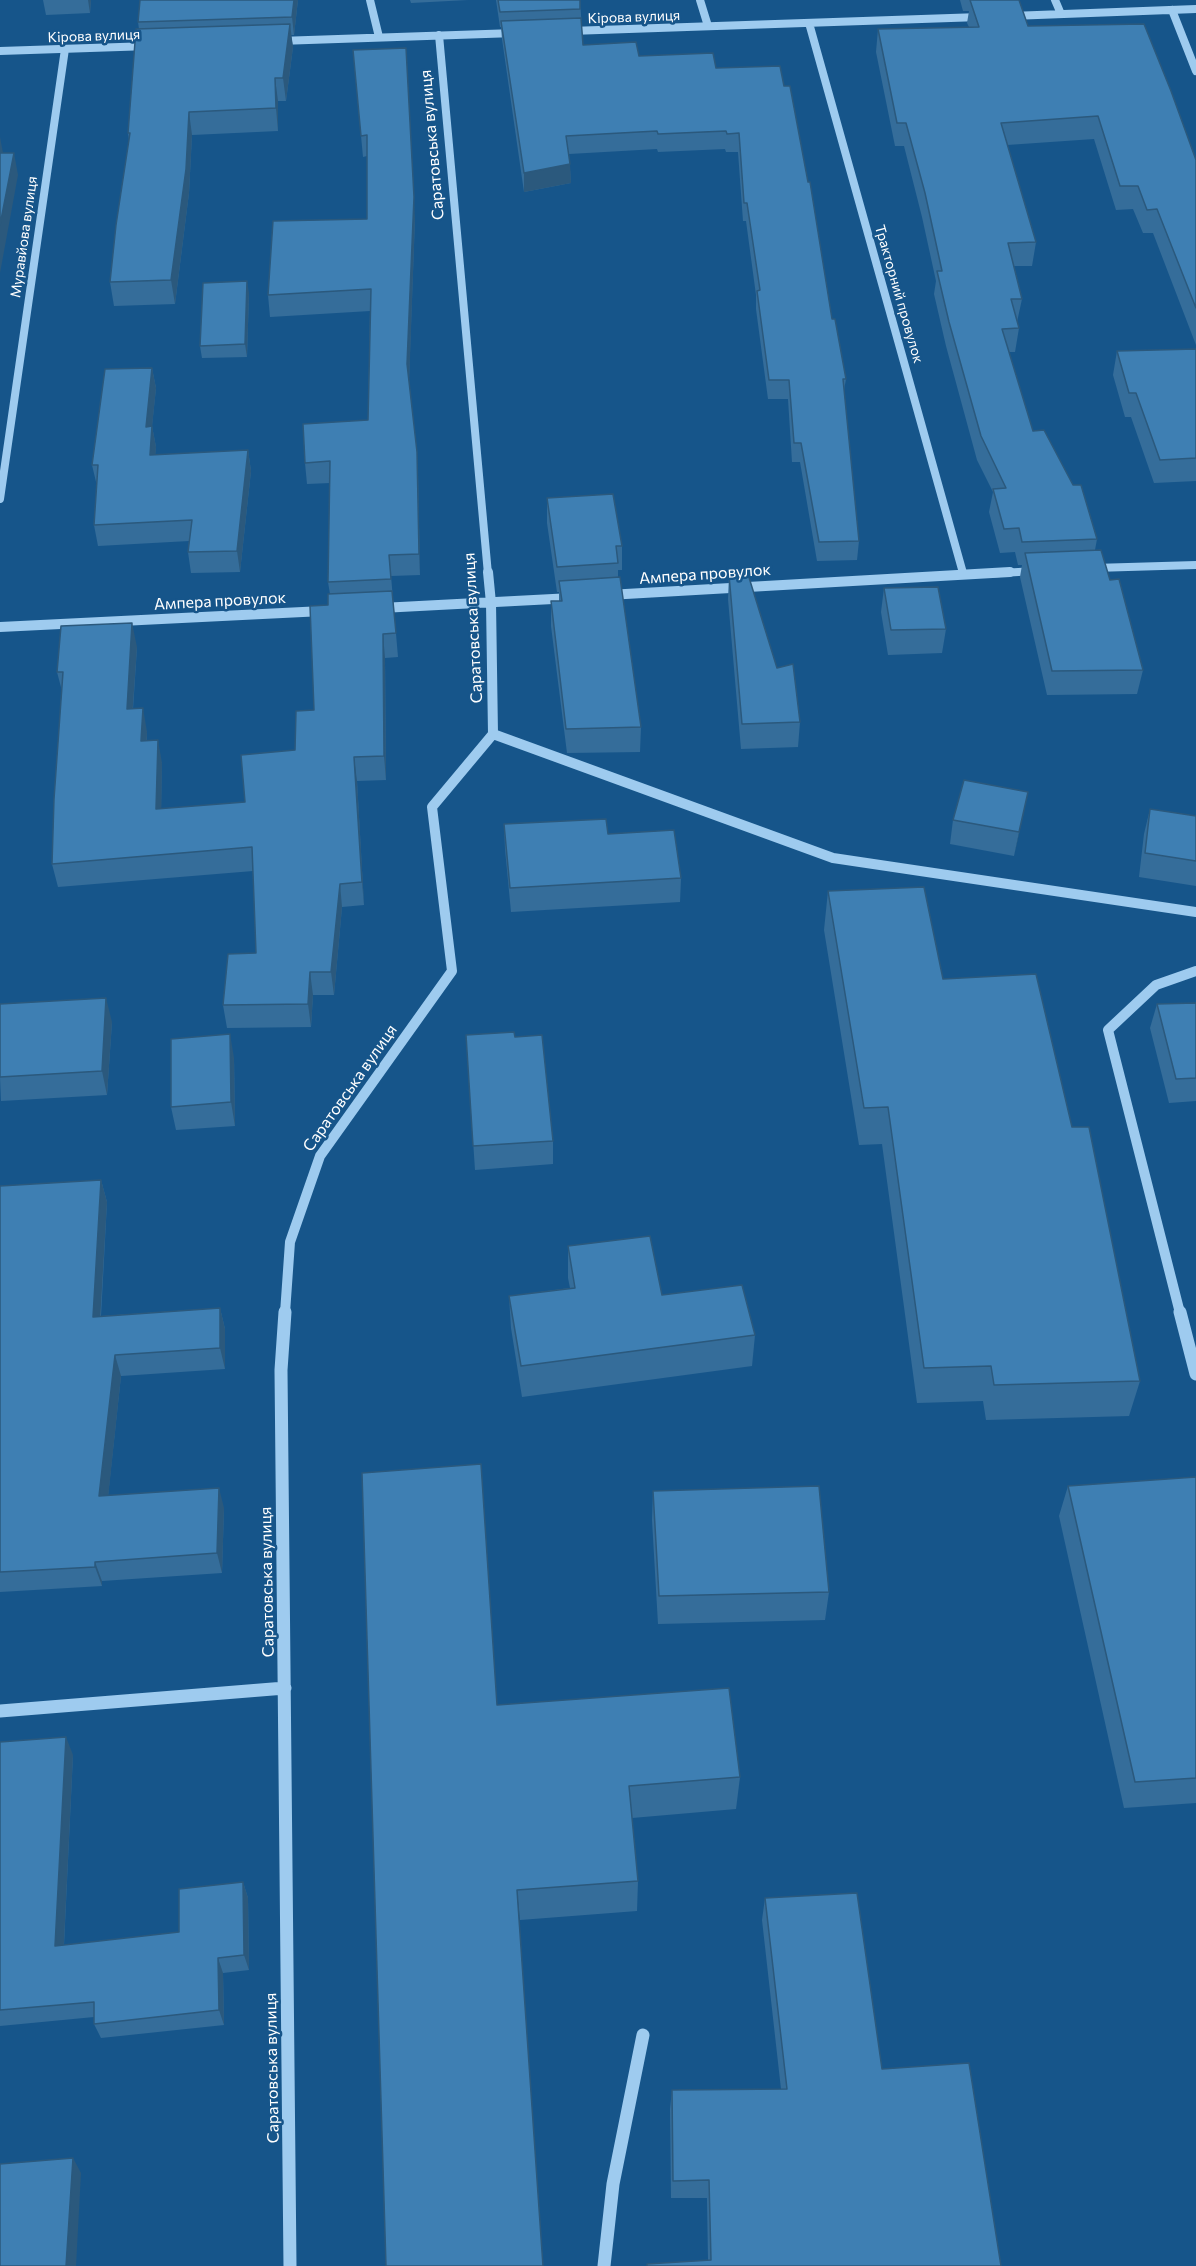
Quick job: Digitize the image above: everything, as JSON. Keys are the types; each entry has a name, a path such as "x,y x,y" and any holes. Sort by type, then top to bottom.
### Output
{"street":[{"path":"370,0 379,38"},
{"path":"700,0 708,26"},
{"path":"1055,0 1061,14"},
{"path":"1001,16 1196,9"},
{"path":"1172,10 1196,71"},
{"name":"Кірова вулиця","path":"556,32 989,17"},
{"name":"Тракторний провулок","path":"809,23 963,573"},
{"path":"274,41 520,33"},
{"name":"Саратовська вулиця","path":"290,2266 280,1370 290,1242 320,1156 452,970 432,807 493,734 491,603 438,35"},
{"name":"Кірова вулиця","path":"0,51 158,46"},
{"name":"Муравйова вулиця","path":"0,499 65,49"},
{"path":"1080,569 1196,565"},
{"name":"Ампера провулок","path":"597,596 1045,570"},
{"path":"371,609 585,597"},
{"name":"Ампера провулок","path":"0,627 335,610"},
{"path":"493,734 833,858 1196,912"},
{"path":"1196,971 1156,986 1108,1030 1196,1374"},
{"path":"0,1711 285,1688"},
{"path":"604,2266 613,2184 643,2035"}],"building":[{"path":"140,0 294,0 292,17 138,22"},
{"path":"498,0 580,0 580,9 500,12"},
{"path":"970,0 1019,0 1028,26 1144,24 1196,160 1196,308 1157,209 1147,210 1138,186 1120,186 1098,116 1001,123 1036,242 1008,243 1022,299 1011,299 1019,328 1002,329 1033,431 1044,430 1073,485 1081,485 1097,539 1022,542 1019,528 1004,529 993,489 1006,488 981,436 937,271 942,271 925,193 906,123 897,123 878,29 979,27"},
{"path":"581,18 583,45 636,42 639,56 713,53 716,68 780,66 784,86 790,86 808,182 810,182 832,319 835,319 846,379 843,379 859,541 819,542 801,443 794,443 789,380 769,380 757,291 760,290 747,203 744,203 739,133 727,134 726,131 658,134 657,131 566,136 570,164 524,173 501,21"},
{"path":"290,24 283,78 275,78 276,108 189,112 186,169 171,280 110,282 130,133 128,133 136,29"},
{"path":"406,48 414,197 407,364 417,452 419,554 389,555 391,579 328,582 330,461 305,463 303,424 368,420 371,289 268,295 273,221 367,219 367,135 361,136 353,50"},
{"path":"0,153 14,153 0,225"},
{"path":"247,281 245,344 200,346 203,283"},
{"path":"1196,349 1196,458 1160,460 1136,393 1129,393 1117,351"},
{"path":"152,368 146,427 152,426 150,455 248,450 237,551 188,552 192,520 94,525 98,465 92,465 105,369"},
{"path":"613,494 622,546 616,546 618,563 557,567 547,498"},
{"path":"1101,550 1110,580 1119,579 1143,670 1052,671 1025,553"},
{"path":"747,571 777,668 793,664 800,722 742,724 729,575"},
{"path":"620,577 641,727 566,729 551,601 562,601 559,581"},
{"path":"938,587 946,629 891,630 884,588"},
{"path":"392,591 396,633 383,634 384,756 354,757 362,882 340,884 331,972 310,972 308,1004 223,1005 228,954 256,953 252,847 52,864 63,672 57,672 61,626 132,623 127,709 143,708 141,741 158,740 156,809 245,802 241,755 295,750 296,711 314,710 310,606 328,605 328,594"},
{"path":"964,780 1028,792 1019,832 953,820"},
{"path":"1150,809 1196,816 1196,861 1145,853"},
{"path":"606,819 608,834 674,830 681,878 510,888 504,824"},
{"path":"924,887 943,979 1036,974 1072,1127 1089,1127 1140,1381 994,1385 991,1366 924,1368 888,1107 864,1108 828,891"},
{"path":"106,998 102,1071 0,1077 0,1004"},
{"path":"1196,1003 1196,1078 1176,1079 1157,1004"},
{"path":"514,1032 515,1037 542,1035 553,1141 473,1146 466,1035"},
{"path":"230,1034 231,1102 171,1107 171,1039"},
{"path":"101,1180 93,1317 220,1308 220,1348 115,1355 99,1496 219,1488 217,1553 95,1562 95,1567 0,1572 0,1186"},
{"path":"650,1236 662,1295 742,1285 755,1335 521,1366 509,1296 575,1288 568,1246"},
{"path":"481,1464 497,1705 729,1688 740,1777 629,1786 638,1881 517,1890 543,2266 386,2266 362,1473"},
{"path":"1196,1477 1196,1778 1135,1782 1068,1486"},
{"path":"819,1486 829,1592 659,1596 653,1491"},
{"path":"66,1737 55,1946 179,1932 179,1889 243,1882 244,1955 218,1958 219,2010 94,2024 94,2002 0,2010 0,1742"},
{"path":"857,1893 882,2069 969,2063 1001,2266 647,2266 647,2264 711,2260 709,2180 673,2181 672,2090 787,2089 765,1898"},
{"path":"73,2158 66,2266 0,2266 0,2164"}]}
